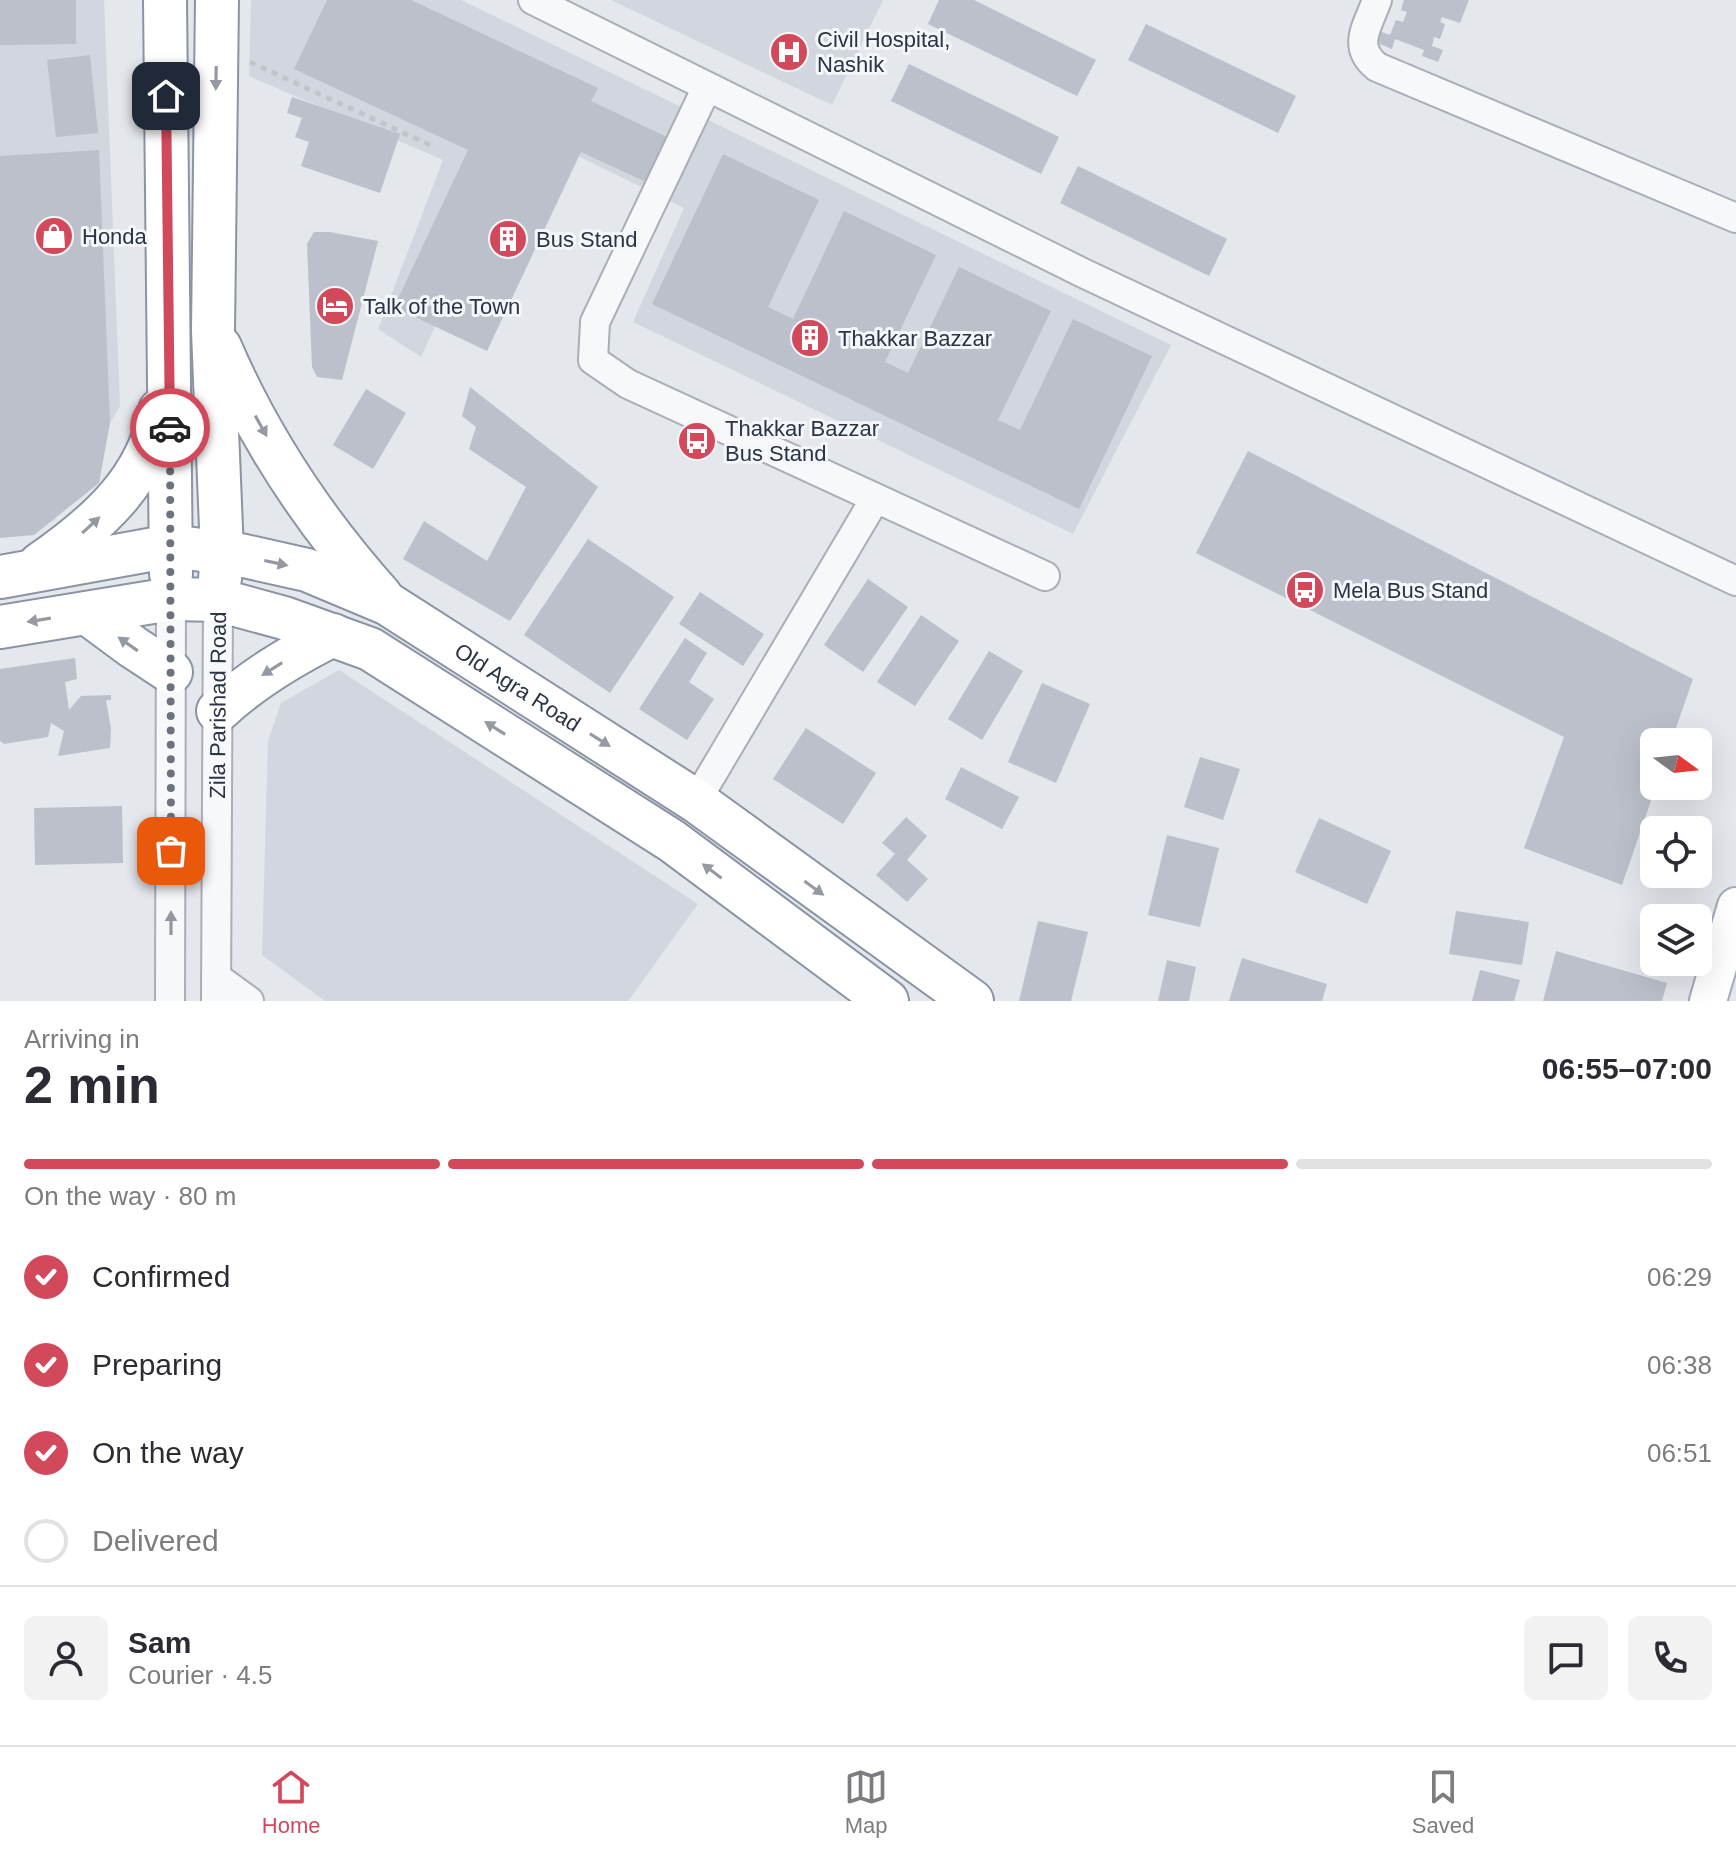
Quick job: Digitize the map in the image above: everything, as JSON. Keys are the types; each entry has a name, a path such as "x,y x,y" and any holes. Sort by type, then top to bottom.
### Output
{"highway":[{"path":"165,0 171,599"},
{"name":"Zila Parishad Road","path":"217,0 213,331 222,553 218,600"},
{"path":"213,331 231,373 296,488 345,556 388,604"},
{"path":"14,574 77,539 116,502 145,460 157,426 170,351"},
{"name":"Old Agra Road","path":"14,574 171,546 307,570 388,604 696,801 972,1001"},
{"name":"Old Agra Road","path":"0,627 171,599 218,600 284,618 370,649 672,841 887,1001"},
{"path":"87,613 171,672"},
{"path":"218,711 244,687 274,667 333,635"}],"main road":[{"path":"1709,993 1736,906"}],"street":[{"path":"533,0 1083,273 1736,581"},
{"path":"1377,0 1362,46 1366,58 1377,67 1736,218"},
{"path":"707,87 595,322 593,360 628,384 1045,576"},
{"path":"696,801 875,499"},
{"path":"170,1001 171,599"},
{"name":"Zila Parishad Road","path":"216,989 218,600"},
{"path":"216,989 249,1001"}],"path":[{"path":"216,47 432,146"}],"shaded area":[{"path":"0,0 104,0 120,406 54,521 0,538"},
{"name":"Thakkar Bazzar","path":"251,0 461,0 1171,345 1073,534 633,322 684,208 525,130 421,357 378,329 443,160 249,76"},
{"name":"Civil Hospital, Nashik","path":"611,0 883,0 832,105"},
{"path":"339,670 698,904 628,1001 325,1001 262,955 268,741 281,703"}],"building":[{"path":"0,0 76,0 76,44 0,45"},
{"path":"327,0 411,0 598,88 591,101 667,137 646,182 581,152 487,351 394,307 468,150 294,69"},
{"path":"939,0 974,0 1096,60 1077,96 928,24"},
{"path":"1404,0 1469,0 1460,23 1442,17 1440,22 1445,24 1440,39 1434,37 1432,46 1443,50 1438,62 1422,56 1424,50 1395,39 1392,49 1375,42 1379,31 1390,35 1396,20 1403,22 1407,12 1401,10"},
{"path":"1146,24 1296,96 1278,133 1128,60"},
{"path":"90,55 98,133 56,137 47,60"},
{"path":"909,64 1059,137 1041,174 891,101"},
{"path":"292,97 400,134 380,193 301,166 309,142 295,137 302,118 287,113"},
{"path":"99,150 110,423 99,483 34,535 0,538 0,156"},
{"name":"Thakkar Bazzar","path":"723,154 819,200 768,307 793,319 844,211 936,255 885,362 908,373 959,267 1051,311 998,420 1020,430 1073,319 1152,356 1079,509 652,304"},
{"path":"1078,166 1227,239 1209,276 1060,203"},
{"name":"Talk of the Town","path":"314,232 378,241 342,380 317,377 312,367 307,244"},
{"path":"470,387 598,487 510,621 403,559 424,521 487,561 526,487 469,449 476,427 462,416"},
{"path":"366,389 406,413 373,469 333,445"},
{"path":"1248,451 1693,679 1676,728 1640,728 1640,800 1651,800 1646,816 1640,816 1640,833 1622,885 1524,848 1564,737 1196,553"},
{"path":"588,539 674,597 610,693 524,635"},
{"path":"868,579 908,607 863,672 824,645"},
{"path":"700,592 764,634 743,666 679,624"},
{"path":"921,615 959,641 915,706 877,682"},
{"path":"685,638 707,653 689,682 714,699 687,740 639,709"},
{"path":"989,651 1023,671 982,740 948,719"},
{"path":"75,658 77,679 65,682 69,710 81,696 111,695 111,700 106,700 111,729 110,748 58,756 64,731 51,723 48,737 4,744 0,741 0,669"},
{"path":"1042,683 1090,704 1056,783 1008,762"},
{"path":"806,728 876,773 843,824 773,779"},
{"path":"1200,757 1240,769 1223,820 1184,807"},
{"path":"961,767 1019,797 1002,829 945,799"},
{"path":"122,806 123,863 35,865 34,808"},
{"path":"906,817 927,836 907,860 928,879 907,902 876,875 895,854 882,843"},
{"path":"1319,818 1391,851 1367,904 1295,872"},
{"path":"1167,835 1219,848 1200,927 1148,915"},
{"path":"1456,911 1529,922 1522,965 1449,954"},
{"path":"1038,921 1088,932 1071,1001 1019,1001"},
{"path":"1556,951 1667,983 1662,1001 1543,1001"},
{"path":"1242,958 1327,984 1322,1001 1229,1001"},
{"path":"1167,960 1196,967 1189,1001 1158,1001"},
{"path":"1480,970 1520,980 1514,1001 1472,1001"}],"way so far":[{"path":"170,428 171,851"}],"place":[{"name":"Civil Hospital, Nashik","path":"789,52"},
{"name":"Honda","path":"54,236"},
{"name":"Bus Stand","path":"508,239"},
{"name":"Talk of the Town","path":"335,306"},
{"name":"Thakkar Bazzar","path":"810,338"},
{"name":"Thakkar Bazzar Bus Stand","path":"697,441"},
{"name":"Mela Bus Stand","path":"1305,590"}],"route":[{"path":"166,96 170,428"}]}
